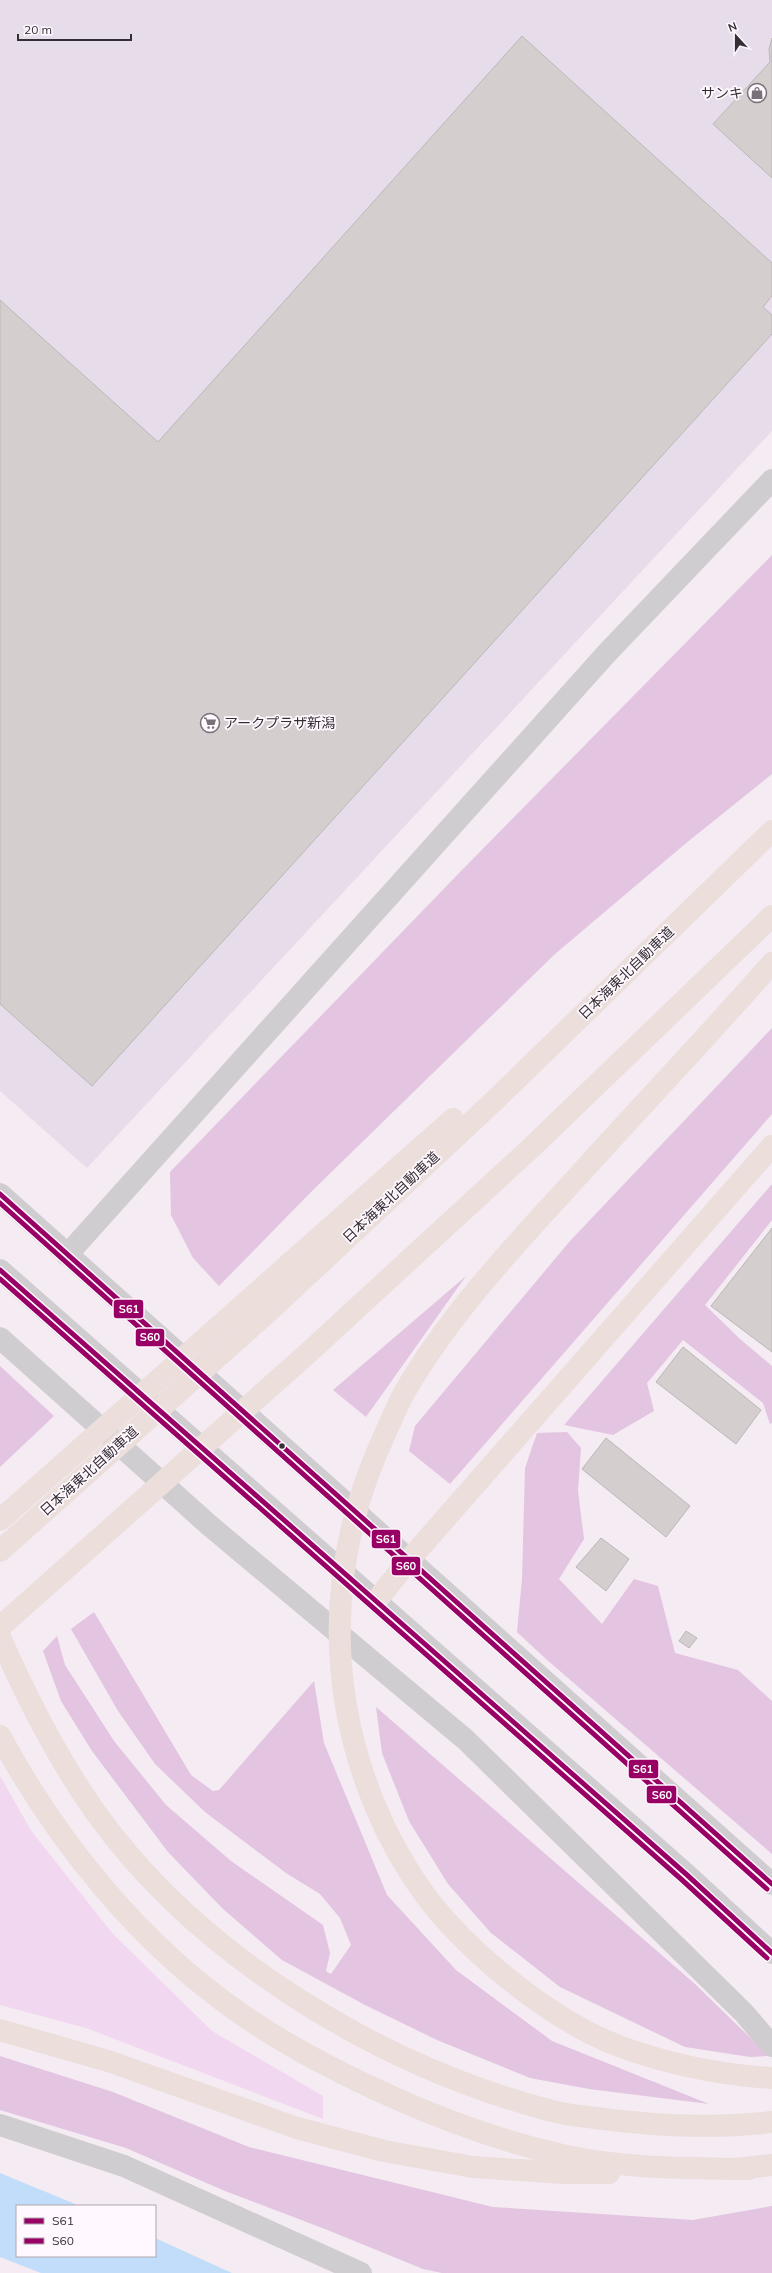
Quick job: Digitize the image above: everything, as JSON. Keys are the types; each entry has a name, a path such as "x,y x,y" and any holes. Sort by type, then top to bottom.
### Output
{"highway":[{"name":"日本海東北自動車道","path":"0,1550 267,1313 498,1097 772,831"},
{"path":"0,1520 701,901"},
{"path":"0,1627 307,1354 532,1147 772,916"},
{"path":"772,963 512,1248 452,1321 403,1394 374,1457 351,1526 339,1597 339,1667 352,1740 375,1806 407,1871 449,1926 504,1976 559,2016 621,2047 684,2067 746,2076 772,2078"},
{"path":"376,1601 409,1560 772,1146"},
{"path":"0,1637 32,1709 63,1765 97,1815 137,1863 184,1911 235,1955 292,1995 351,2031 416,2062 482,2090 555,2112 630,2123 688,2126 746,2125 772,2122"},
{"path":"0,1736 30,1790 65,1840 105,1889 146,1933 191,1975 240,2013 298,2050 386,2094 433,2115 497,2138 564,2155 629,2165 749,2168"},
{"path":"0,2030 108,2061 297,2128 384,2151 473,2167 564,2173 660,2174 772,2166"}],"street":[{"path":"67,1255 607,653 772,480"},
{"path":"0,1194 772,1884"},
{"path":"0,1270 376,1601 772,1953"},
{"path":"0,1338 209,1525 466,1740 744,2013 772,2046"},
{"path":"0,2125 124,2166 361,2273"}],"shaded area":[{"name":"アークプラザ新潟","path":"0,0 772,0 772,431 87,1168 0,1091"},
{"path":"772,555 772,774 685,844 555,954 312,1191 219,1286 193,1258 171,1215 170,1172 462,870"},
{"path":"772,1028 772,1114 450,1484 409,1451 415,1426 570,1241"},
{"path":"772,1184 772,1220 705,1305 740,1339 772,1366 772,1423 770,1424 763,1403 683,1340 647,1383 654,1411 613,1435 564,1425"},
{"path":"466,1276 366,1417 333,1390"},
{"path":"0,1366 54,1416 0,1467"},
{"path":"567,1432 581,1448 578,1491 584,1539 559,1579 602,1624 634,1579 658,1586 675,1653 738,1670 772,1701 772,1854 546,1659 517,1632 522,1579 525,1468 537,1433"},
{"path":"94,1612 191,1775 213,1791 219,1790 314,1681 324,1743 387,1895 456,1970 552,2041 709,2104 589,2089 530,2078 437,2040 365,2005 282,1960 222,1908 168,1852 92,1751 61,1701 43,1651 57,1636 65,1665 114,1741 166,1805 231,1861 323,1925 330,1953 326,1971 331,1974 351,1945 340,1918 320,1894 286,1873 205,1812 155,1764 118,1711 71,1629"},
{"path":"376,1707 695,1984 769,2056 750,2057 685,2047 560,1987 491,1933 448,1884 409,1821 382,1753"},
{"path":"0,1776 32,1832 113,1934 212,2031 323,2096 323,2119 86,2028 0,2005"},
{"path":"0,2056 113,2092 249,2147 493,2207 693,2220 772,2206 772,2273 442,2273 423,2269 325,2229 225,2191 126,2148 0,2110"}],"water":[{"path":"0,2173 78,2205 16,2205 16,2257 156,2257 156,2238 232,2273 41,2273 0,2257"}],"building":[{"name":"アークプラザ新潟","path":"522,36 772,263 772,296 763,307 772,315 772,334 92,1086 0,1004 0,300 158,442"},
{"name":"サンキ","path":"772,38 772,178 713,124 770,62 769,49"},
{"path":"772,1228 772,1352 711,1306"},
{"path":"683,1347 761,1410 736,1444 656,1382"},
{"path":"606,1438 690,1506 666,1537 582,1469"},
{"path":"601,1538 629,1559 606,1591 576,1567"},
{"path":"686,1631 697,1638 689,1648 679,1641"}],"transit line":[{"name":"S61","path":"0,1194 772,1884"},
{"name":"S60","path":"0,1203 767,1889"},
{"name":"S61","path":"0,1270 686,1874 772,1953"},
{"name":"S60","path":"0,1279 681,1879 767,1958"}],"place":[{"name":"サンキ","path":"757,93"},
{"name":"アークプラザ新潟","path":"210,723"}]}
